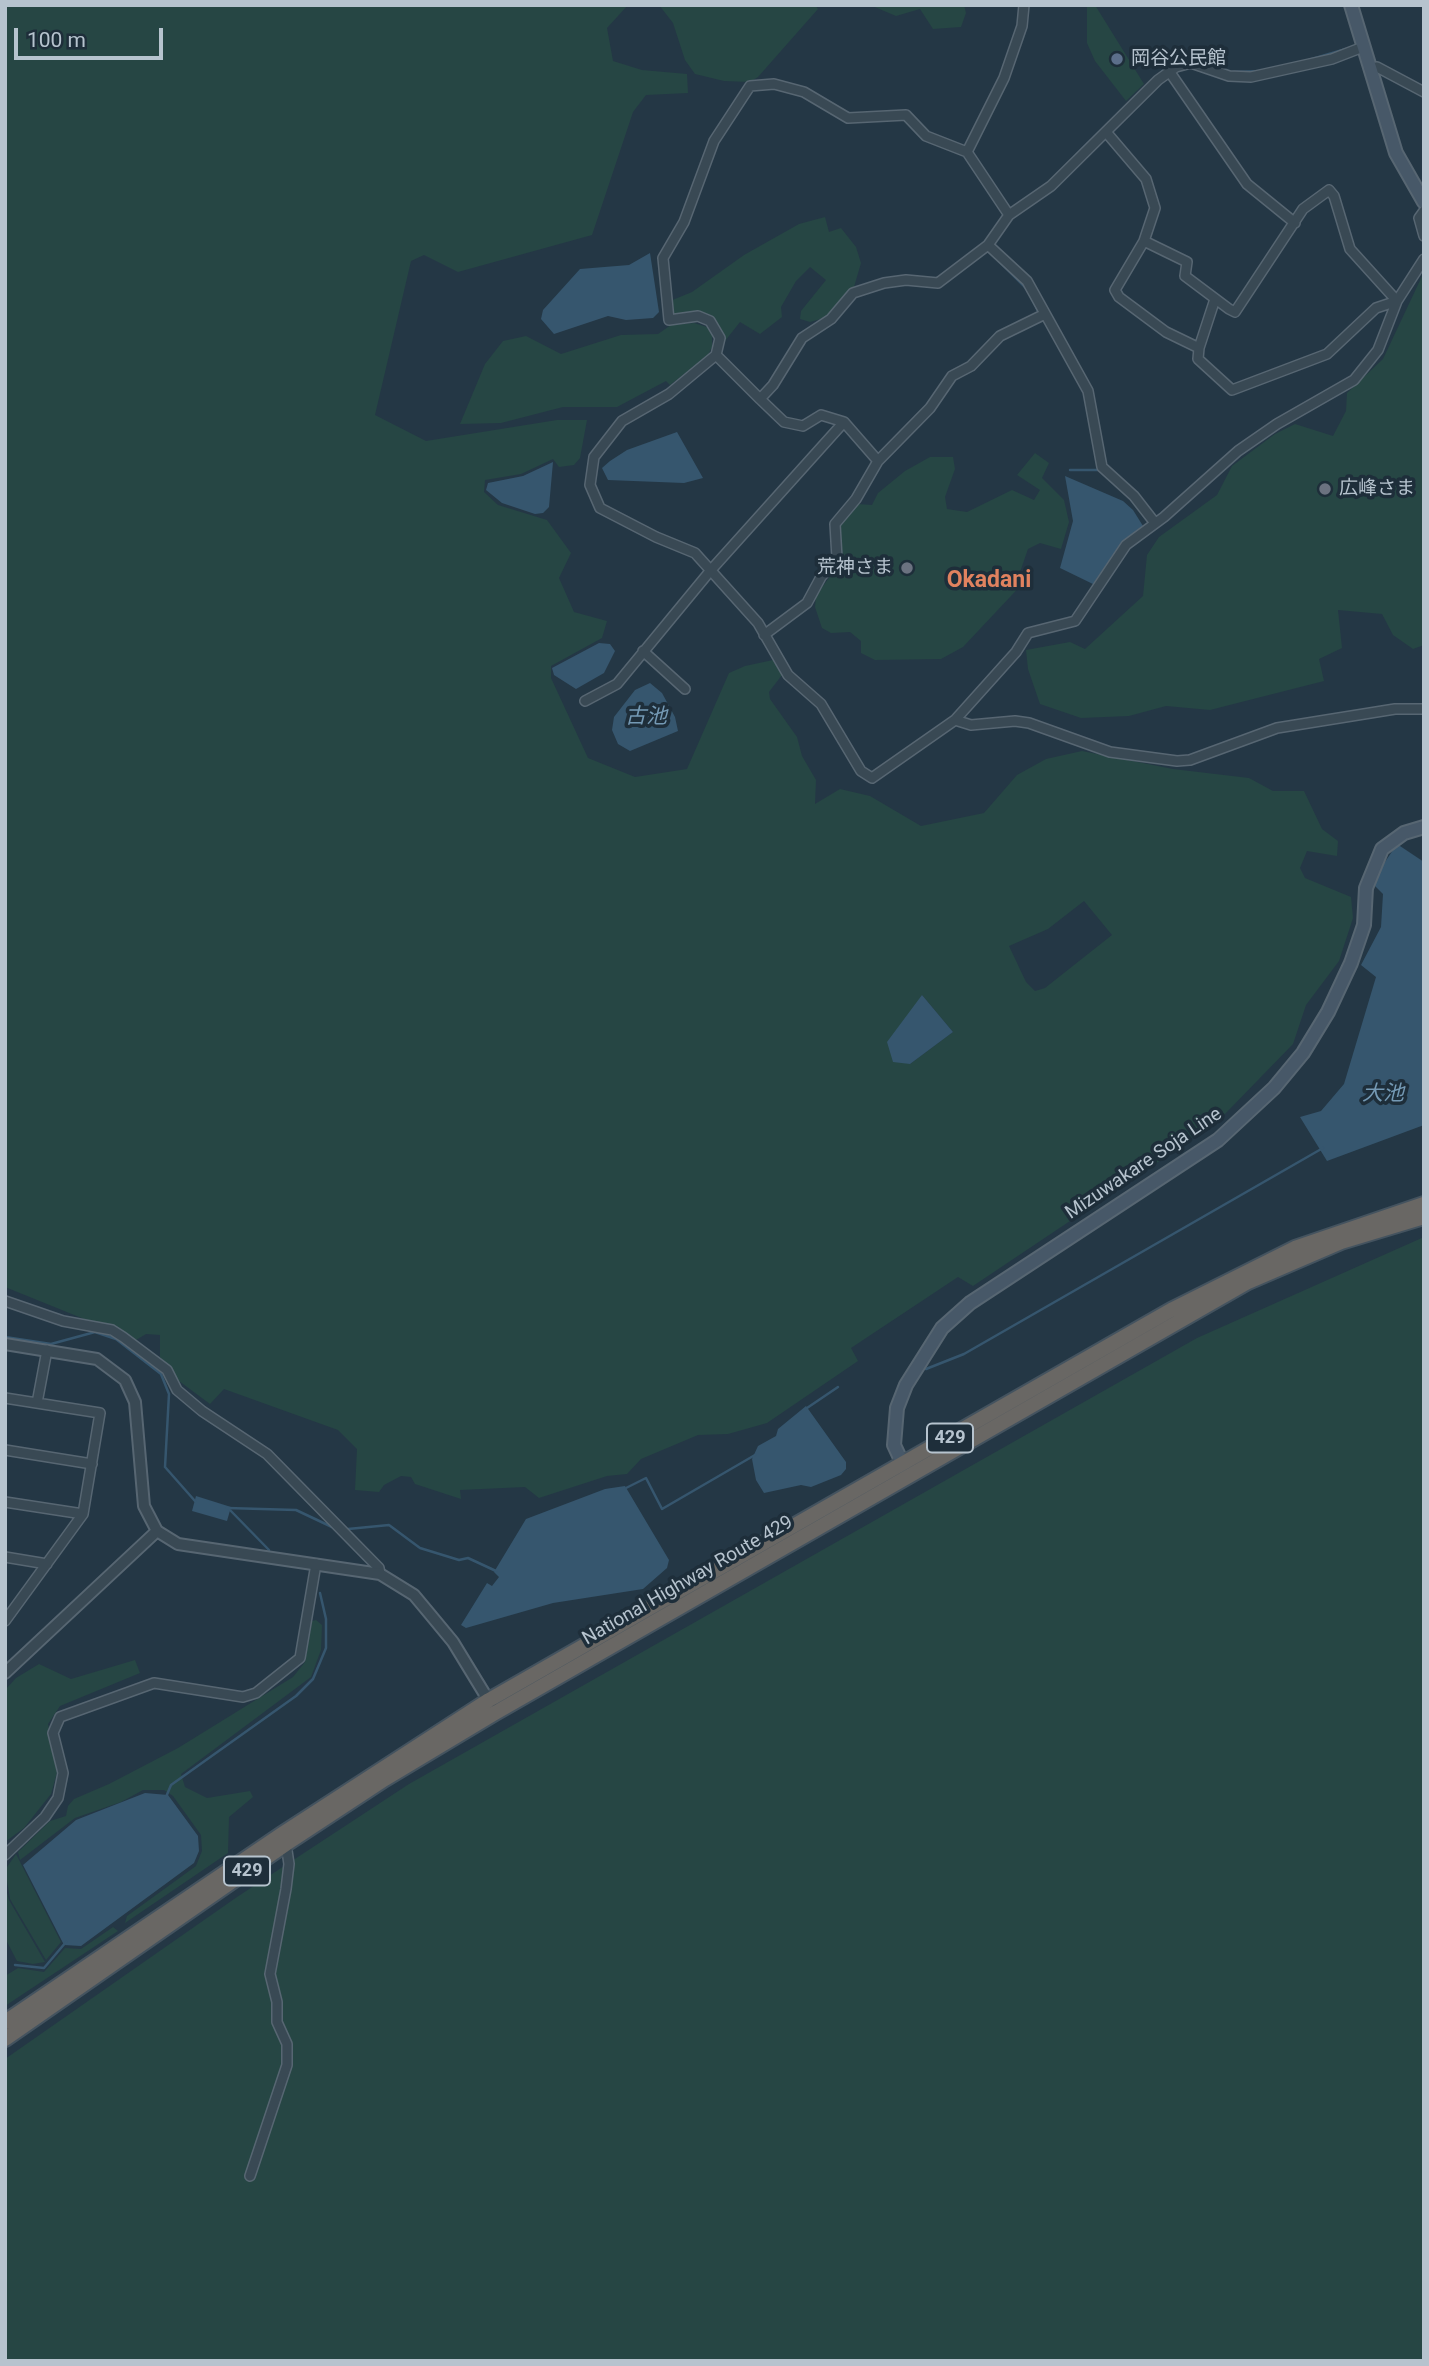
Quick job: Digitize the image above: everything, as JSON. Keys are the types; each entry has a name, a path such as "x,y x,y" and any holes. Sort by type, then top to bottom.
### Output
{"highway":[{"name":"National Highway Route 429","path":"5,2022 293,1826 492,1707 1245,1271 1295,1248 1424,1205"},
{"name":"National Highway Route 429","path":"905,1470 1248,1282 1341,1242 1424,1217"},
{"name":"National Highway Route 429","path":"5,2039 286,1844 492,1707"}],"main road":[{"path":"1351,5 1396,153 1424,202"},
{"name":"Mizuwakare Soja Line","path":"905,1470 894,1445 897,1408 906,1385 942,1328 970,1303 1218,1140 1274,1088 1303,1053 1345,976 1364,925 1366,887 1381,852 1404,833 1424,827"}],"street":[{"path":"967,152 1004,78 1021,26 1024,5"},
{"path":"760,399 774,385 802,338 831,319 853,293 906,280 938,283 987,247 1009,215 1051,186 1169,71 1191,63 1229,76 1251,77 1332,59 1363,47"},
{"path":"1369,68 1377,67 1424,92"},
{"path":"1169,71 1247,184 1295,223"},
{"path":"1009,215 967,152 926,136 901,113 848,118 828,108 813,96 793,89 757,84 746,89 714,141 687,216 663,258 669,320 698,316 709,321 720,338 716,355 669,394 622,421 599,447 590,472 590,485 600,508 656,537 695,553 711,570 764,635 788,675 821,704 866,776 879,775 955,720 1016,652 1028,633 1075,621 1117,555 1254,438 1354,380 1378,350 1397,301 1424,259"},
{"path":"1106,132 1146,179 1155,208 1144,241 1115,290 1130,307 1199,348"},
{"path":"1144,241 1187,262 1185,276 1235,312 1303,209 1323,191 1331,191 1350,249 1397,301"},
{"path":"1424,211 1419,223 1424,236"},
{"path":"987,247 1027,281 1088,391 1102,467 1134,496 1155,523"},
{"path":"1215,299 1198,359 1232,390 1327,354 1376,308 1397,301"},
{"path":"764,635 804,607 821,577 837,558 835,524 856,499 878,461 930,408 952,376 971,366 1000,336 1045,314"},
{"path":"716,355 784,422 803,426 821,415 844,422 878,461"},
{"path":"585,701 617,684 711,570 844,422"},
{"path":"643,651 685,689"},
{"path":"955,720 971,725 1015,720 1110,752 1177,761 1190,760 1276,728 1395,709 1424,709"},
{"path":"5,1301 63,1321 112,1331 123,1337 167,1370 177,1390 202,1411 267,1454 379,1568 380,1574"},
{"path":"5,1344 97,1359 125,1380 135,1402 144,1506 156,1531 178,1544 380,1574 414,1595 453,1642 492,1707"},
{"path":"37,1403 47,1350"},
{"path":"5,1398 100,1413 83,1514 5,1621"},
{"path":"5,1450 92,1464"},
{"path":"5,1502 83,1514"},
{"path":"5,1673 156,1531"},
{"path":"5,1557 47,1564"},
{"path":"5,1855 45,1817 58,1798 63,1773 54,1727 60,1717 154,1683 243,1696 256,1693 300,1658 316,1564"},
{"path":"250,2176 287,2065 287,2044 277,2022 277,2002 270,1974 286,1889 289,1864 286,1844"}],"green space":[{"path":"5,5 628,5 607,28 613,61 642,70 687,74 688,93 646,95 633,112 592,235 458,272 424,255 411,261 375,415 426,441 557,420 587,420 580,458 574,465 559,467 553,459 521,474 485,480 484,492 498,505 547,520 571,553 559,578 574,612 607,621 602,638 551,666 551,678 588,758 635,777 687,769 729,673 745,666 773,660 782,675 769,692 770,699 797,737 802,756 816,780 815,804 840,789 870,796 921,826 984,813 1017,775 1046,759 1082,751 1173,769 1249,778 1273,791 1304,791 1322,829 1338,841 1337,856 1307,851 1300,868 1305,878 1351,897 1353,918 1339,961 1306,1005 1293,1044 1224,1115 1170,1154 973,1286 958,1277 851,1348 858,1361 767,1423 728,1434 698,1435 641,1459 627,1474 607,1476 539,1498 525,1487 460,1490 461,1499 415,1484 411,1477 401,1476 384,1485 379,1492 355,1490 357,1449 338,1430 224,1389 210,1404 179,1381 160,1357 160,1335 146,1334 136,1340 5,1287","holes":["1084,901 1112,935 1045,988 1035,991 1026,982 1009,946 1048,929","922,995 953,1032 910,1064"]},
{"path":"659,5 815,5 818,9 758,77 750,82 724,81 695,74 685,60 673,23"},
{"path":"870,5 964,5 966,13 961,27 933,29 920,9 896,16"},
{"path":"1087,5 1095,5 1144,84 1126,101 1095,61 1087,43"},
{"path":"825,217 829,232 841,228 856,247 861,263 854,287 824,318 810,322 800,319 801,311 826,280 810,267 796,281 781,307 782,317 760,334 740,322 725,341 713,317 701,312 672,315 670,301 692,292 744,255 799,224"},
{"path":"1424,272 1424,645 1413,649 1393,635 1382,614 1338,610 1342,648 1319,659 1324,681 1210,710 1166,706 1129,716 1081,718 1040,704 1028,669 1026,650 1070,642 1085,649 1143,596 1147,555 1159,537 1217,495 1232,466 1275,434 1295,424 1333,436 1346,411 1347,393 1383,359"},
{"path":"694,323 707,327 712,335 712,347 708,355 670,385 666,381 617,407 563,407 501,423 460,424 485,364 503,341 526,336 561,354 621,335 658,334 671,325"},
{"path":"1035,453 1049,463 1042,478 1064,500 1069,522 1061,549 1040,543 1028,549 1018,578 1026,580 963,647 941,659 875,660 861,653 861,641 850,632 831,633 822,628 815,607 816,596 841,561 839,527 858,504 872,505 878,493 905,471 930,457 953,457 955,469 945,497 947,509 967,512 1012,490 1034,500 1040,490 1017,475"},
{"path":"1424,1237 1424,2361 5,2361 5,2059 237,1897 409,1784 1197,1338"},
{"path":"316,1620 322,1625 321,1650 311,1677 181,1774 185,1787 207,1798 250,1791 253,1797 229,1817 228,1853 125,1923 127,1916 196,1866 202,1851 201,1835 173,1796 164,1790 143,1790 121,1802 75,1818 20,1860 18,1852 50,1821 66,1816 68,1806 74,1799 178,1748 293,1677 305,1662 312,1621"},
{"path":"135,1660 140,1673 60,1706 48,1724 58,1769 51,1794 24,1828 5,1842 5,1690 16,1678 39,1664 71,1679"},
{"path":"16,1854 61,1942 46,1960 10,1899 5,1870"},
{"path":"5,1885 9,1900 45,1962 33,1964 17,1961 5,1938"},
{"path":"113,1927 118,1931 5,2006 5,1976 18,1968 44,1972 65,1948 81,1949"}],"water":[{"path":"650,253 659,312 653,318 626,320 608,316 554,334 541,319 543,310 580,269 629,265"},
{"path":"677,432 703,478 684,483 608,480 602,468 610,461 627,450"},
{"path":"553,462 549,507 543,513 535,514 502,503 486,490 488,483 523,476"},
{"path":"1065,476 1123,501 1133,510 1143,526 1112,556 1095,585 1060,568 1073,521"},
{"path":"599,643 610,644 615,651 604,673 576,689 554,675 552,668"},
{"name":"古池","path":"650,683 662,693 675,717 678,731 630,751 618,744 612,730 614,717 635,690"},
{"name":"大池","path":"1397,844 1424,862 1424,1125 1327,1161 1300,1117 1321,1111 1344,1084 1376,977 1361,965 1381,927 1383,894 1375,886 1377,874"},
{"path":"922,995 953,1032 910,1064 893,1062 887,1042"},
{"path":"806,1406 846,1462 846,1469 841,1475 811,1487 801,1485 764,1493 756,1480 752,1459 758,1446 776,1436 778,1429"},
{"path":"625,1486 669,1560 667,1568 643,1589 553,1603 466,1628 461,1625 487,1583 492,1586 499,1577 494,1572 526,1519 605,1489"},
{"path":"196,1496 231,1507 227,1521 192,1511"},
{"path":"145,1793 168,1795 198,1836 199,1851 194,1863 81,1946 64,1945 23,1865 76,1820"}],"waterway":[{"path":"1305,61 1346,49"},
{"path":"1080,151 1172,62 1202,60 1227,71"},
{"path":"1233,72 1262,71"},
{"path":"992,254 1027,289 1038,311"},
{"path":"1070,470 1099,470 1098,466"},
{"path":"926,1369 964,1354 1323,1148"},
{"path":"5,1337 51,1344 95,1332 116,1339 161,1374 169,1394 165,1467 195,1501"},
{"path":"807,1408 838,1387"},
{"path":"626,1488 646,1478 662,1509 755,1455"},
{"path":"227,1508 296,1510 332,1527"},
{"path":"229,1509 269,1550"},
{"path":"348,1529 389,1525 420,1548 459,1560 468,1558 496,1571"},
{"path":"166,1797 171,1785 296,1696 313,1679 326,1648 326,1619 320,1593"},
{"path":"15,1965 44,1968 66,1942"}],"place":[{"name":"岡谷公民館","path":"1117,59"},
{"name":"広峰さま","path":"1325,489"},
{"name":"荒神さま","path":"907,568"}],"district":[{"name":"Okadani","path":"989,581"}]}
